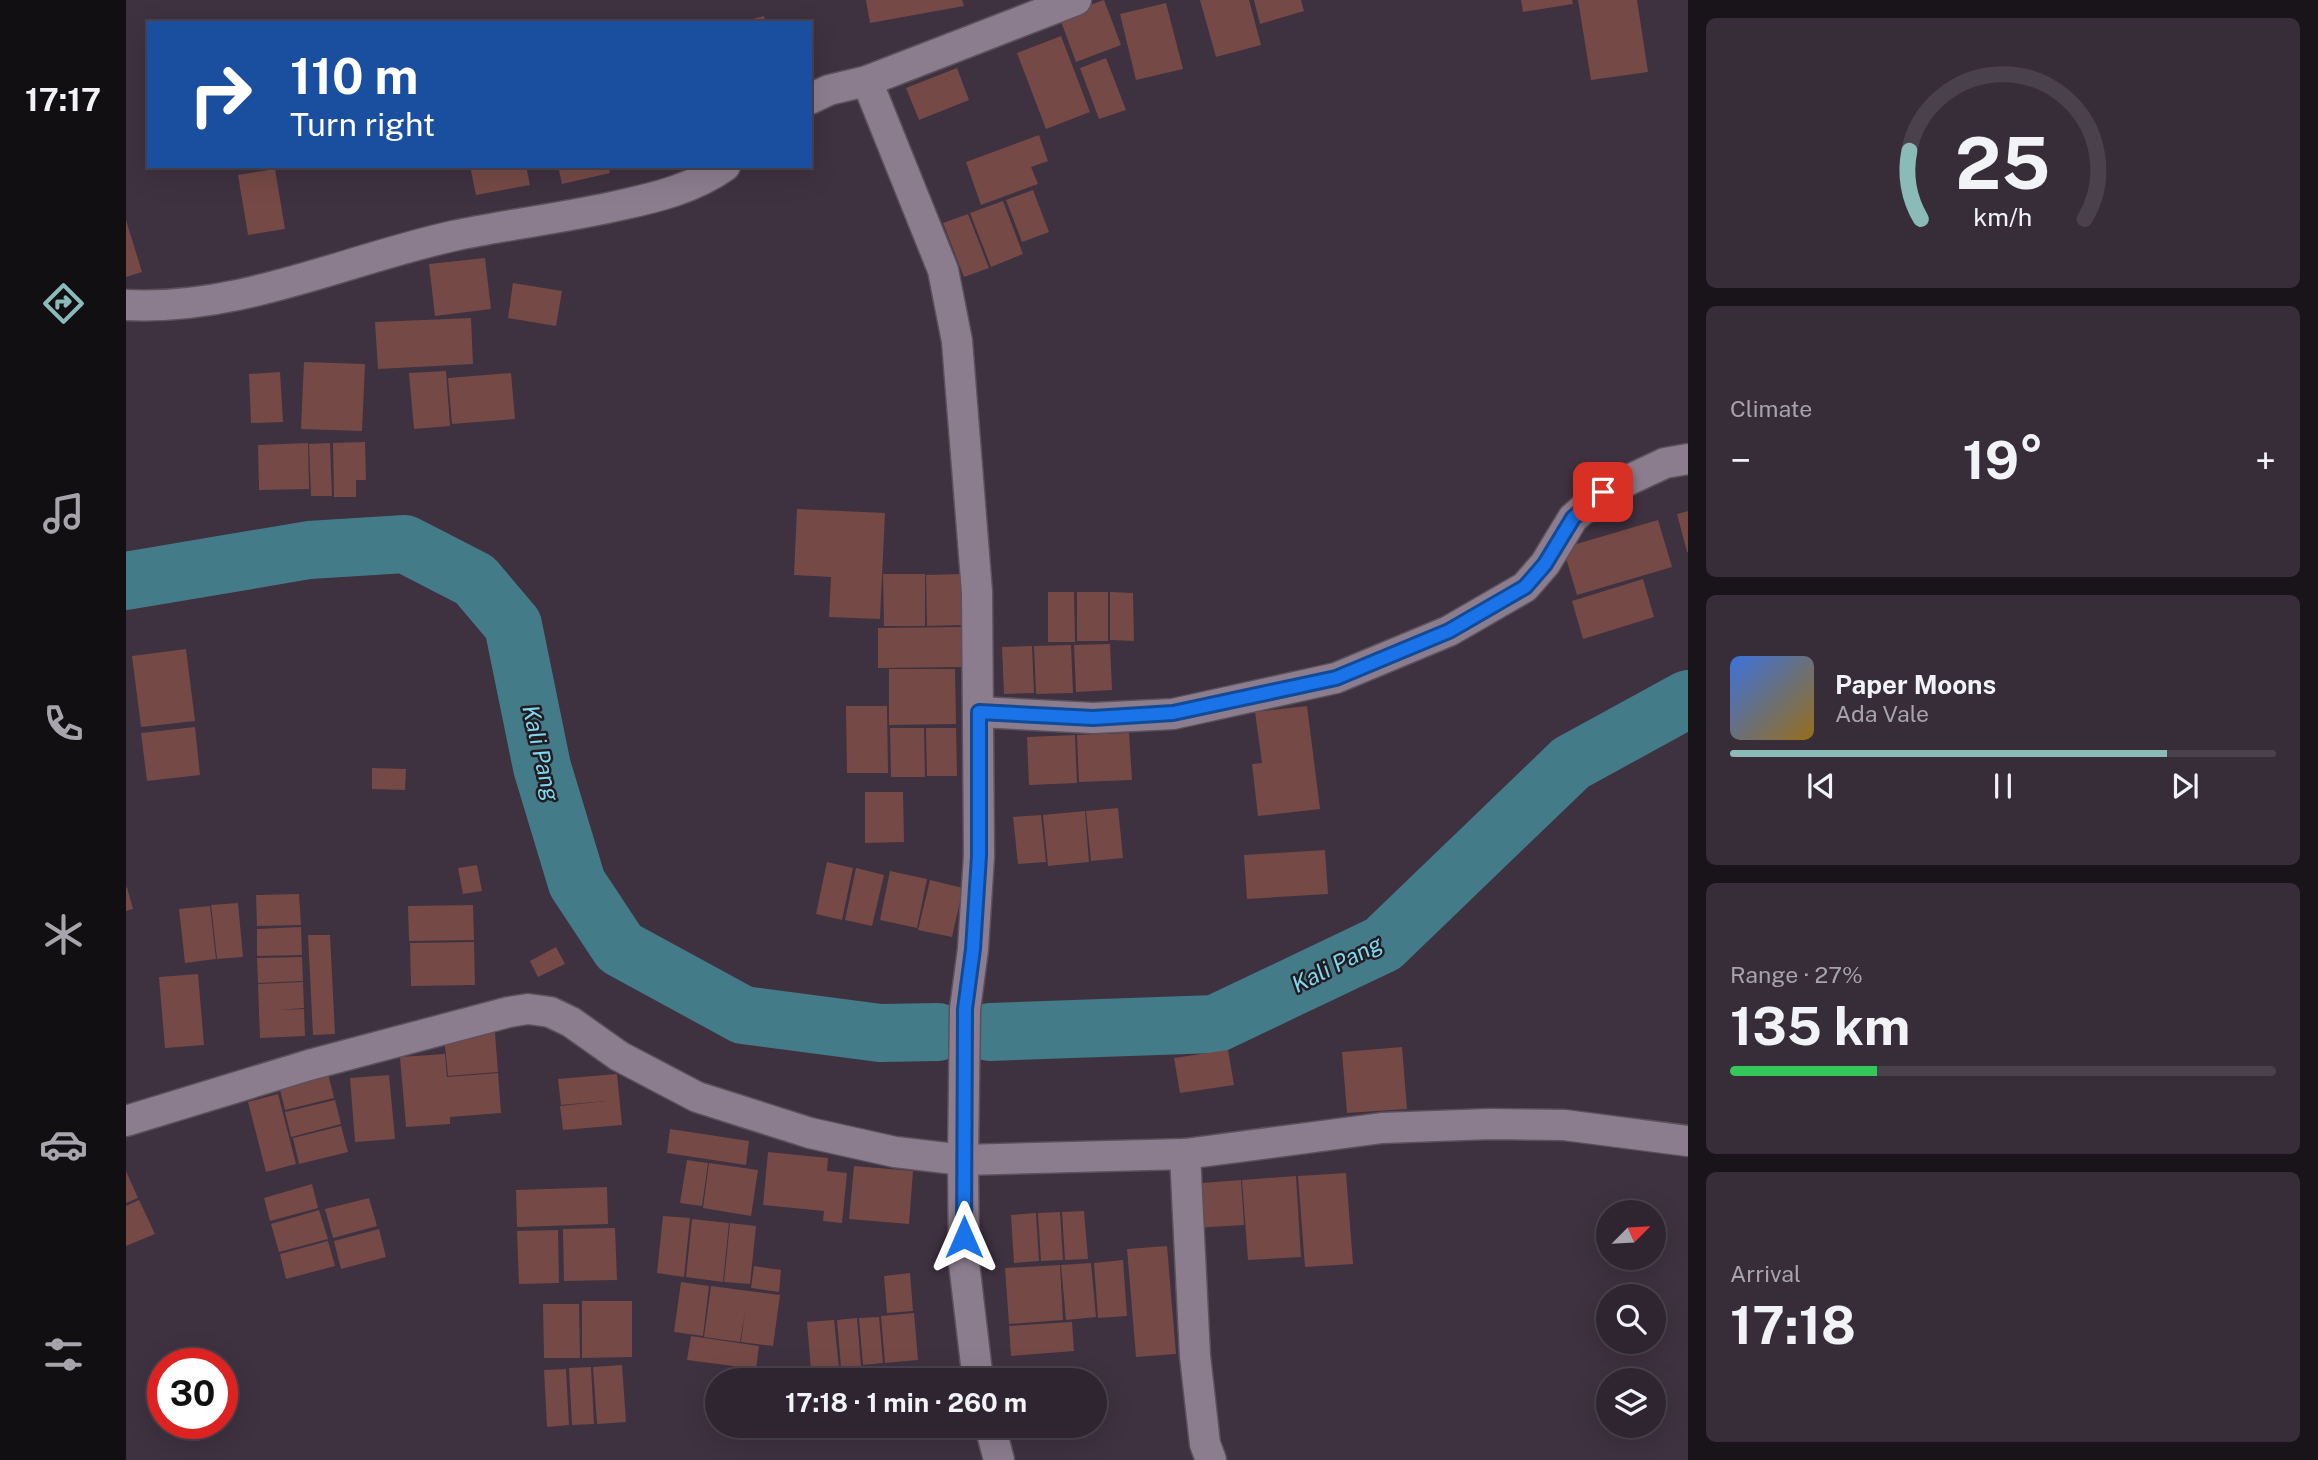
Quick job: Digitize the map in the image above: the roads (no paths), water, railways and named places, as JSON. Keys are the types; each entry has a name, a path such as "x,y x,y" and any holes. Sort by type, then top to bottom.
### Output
{"street":[{"path":"812,98 829,90 867,81 1076,0"},
{"path":"867,81 943,270 957,341 977,592 979,856 973,949 965,1009 963,1160 964,1263 976,1368"},
{"path":"126,305 159,307 248,293 453,236 583,214 653,198 695,185 722,168"},
{"path":"979,712 1093,718 1173,713 1336,678 1449,631 1525,587 1545,564 1573,518 1603,492 1665,463 1688,459"},
{"path":"126,1121 309,1065 528,1009 550,1012 619,1056 697,1097 810,1133 895,1152 963,1160 1185,1154 1382,1128 1490,1124 1564,1125 1688,1141"},
{"path":"1185,1154 1195,1356 1205,1444 1211,1460"},
{"path":"993,1438 999,1460"}],"waterway":[{"name":"Kali Pang","path":"126,581 309,550 405,544 475,580 513,625 542,767 577,883 620,948 743,1015 880,1033 938,1032"},
{"name":"Kali Pang","path":"990,1032 1215,1024 1383,944 1571,763 1688,699"}]}
